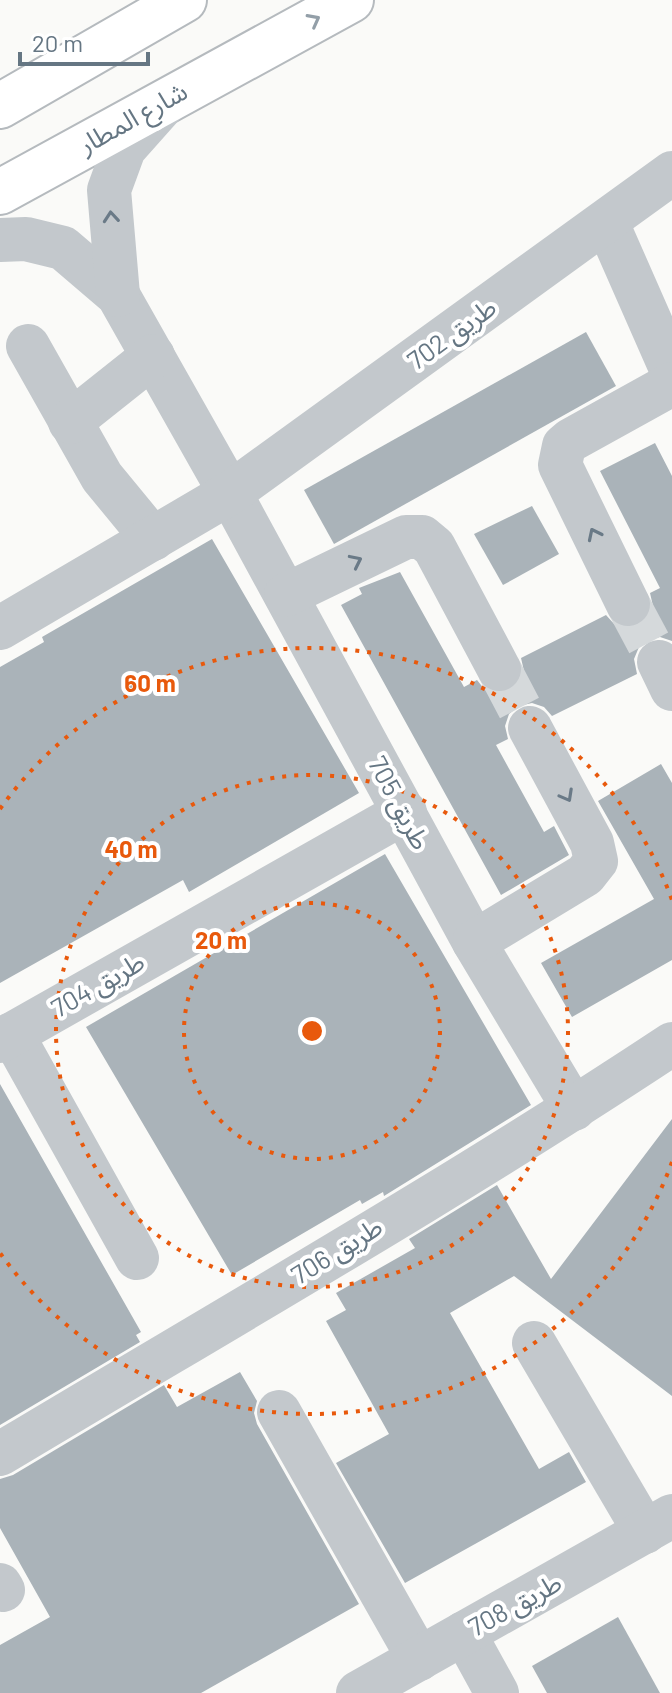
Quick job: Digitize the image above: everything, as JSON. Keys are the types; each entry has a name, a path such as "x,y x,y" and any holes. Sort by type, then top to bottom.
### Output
{"main road":[{"path":"0,106 184,0"},
{"name":"شارع المطار","path":"0,192 172,95 351,0"}],"street":[{"path":"118,295 109,190 124,149 172,95"},
{"name":"طريق 702","path":"0,628 230,493 672,173"},
{"path":"607,223 672,371"},
{"path":"0,240 26,239 63,248 118,295 230,493"},
{"path":"28,346 102,477 153,539"},
{"path":"70,422 153,356"},
{"path":"628,604 560,465 560,455 571,440 672,384"},
{"name":"طريق 705","path":"230,493 474,942 574,1109"},
{"path":"286,595 406,537 422,537 434,547 499,669"},
{"path":"474,942 585,875 596,861 592,843 530,728"},
{"name":"طريق 704","path":"6,1037 405,812"},
{"path":"6,1037 137,1258"},
{"name":"طريق 706","path":"0,1454 574,1109 672,1044"},
{"path":"534,1343 659,1524"},
{"path":"279,1412 419,1659"},
{"name":"طريق 708","path":"358,1693 659,1524"},
{"path":"464,1633 497,1693"}],"building":[{"path":"586,332 616,386 334,544 304,490"},
{"path":"655,443 672,476 672,641 660,637 648,640 639,647 634,659 637,674 552,716 544,707 532,703 519,706 509,714 505,726 508,739 496,745 544,832 554,826 569,855 501,895 341,605 362,594 359,588 400,572 464,687 477,680 485,690 497,694 510,691 520,683 524,671 521,658 606,615 615,625 626,629 640,626 649,617 653,606 650,593 660,588 600,471"},
{"path":"532,506 559,554 503,585 474,534"},
{"path":"212,539 359,793 189,892 183,880 0,983 0,667 44,642 42,637"},
{"path":"661,764 672,783 672,960 572,1017 541,963 654,899 598,801"},
{"path":"385,854 531,1105 384,1196 383,1192 362,1204 360,1200 232,1275 86,1027"},
{"path":"0,1084 141,1332 136,1335 140,1342 0,1425"},
{"path":"672,1119 672,1396 514,1276 450,1313 539,1469 569,1452 586,1482 405,1583 336,1463 389,1434 326,1321 346,1310 336,1293 415,1248 409,1239 497,1185 551,1279"},
{"path":"240,1372 257,1401 254,1413 257,1424 359,1604 201,1693 0,1693 0,1645 50,1617 0,1528 0,1479 13,1475 164,1385 177,1407"},
{"path":"618,1617 660,1693 547,1693 532,1666"}],"tunnel":[{"path":"628,604 659,662"},
{"path":"499,669 530,728"}]}
